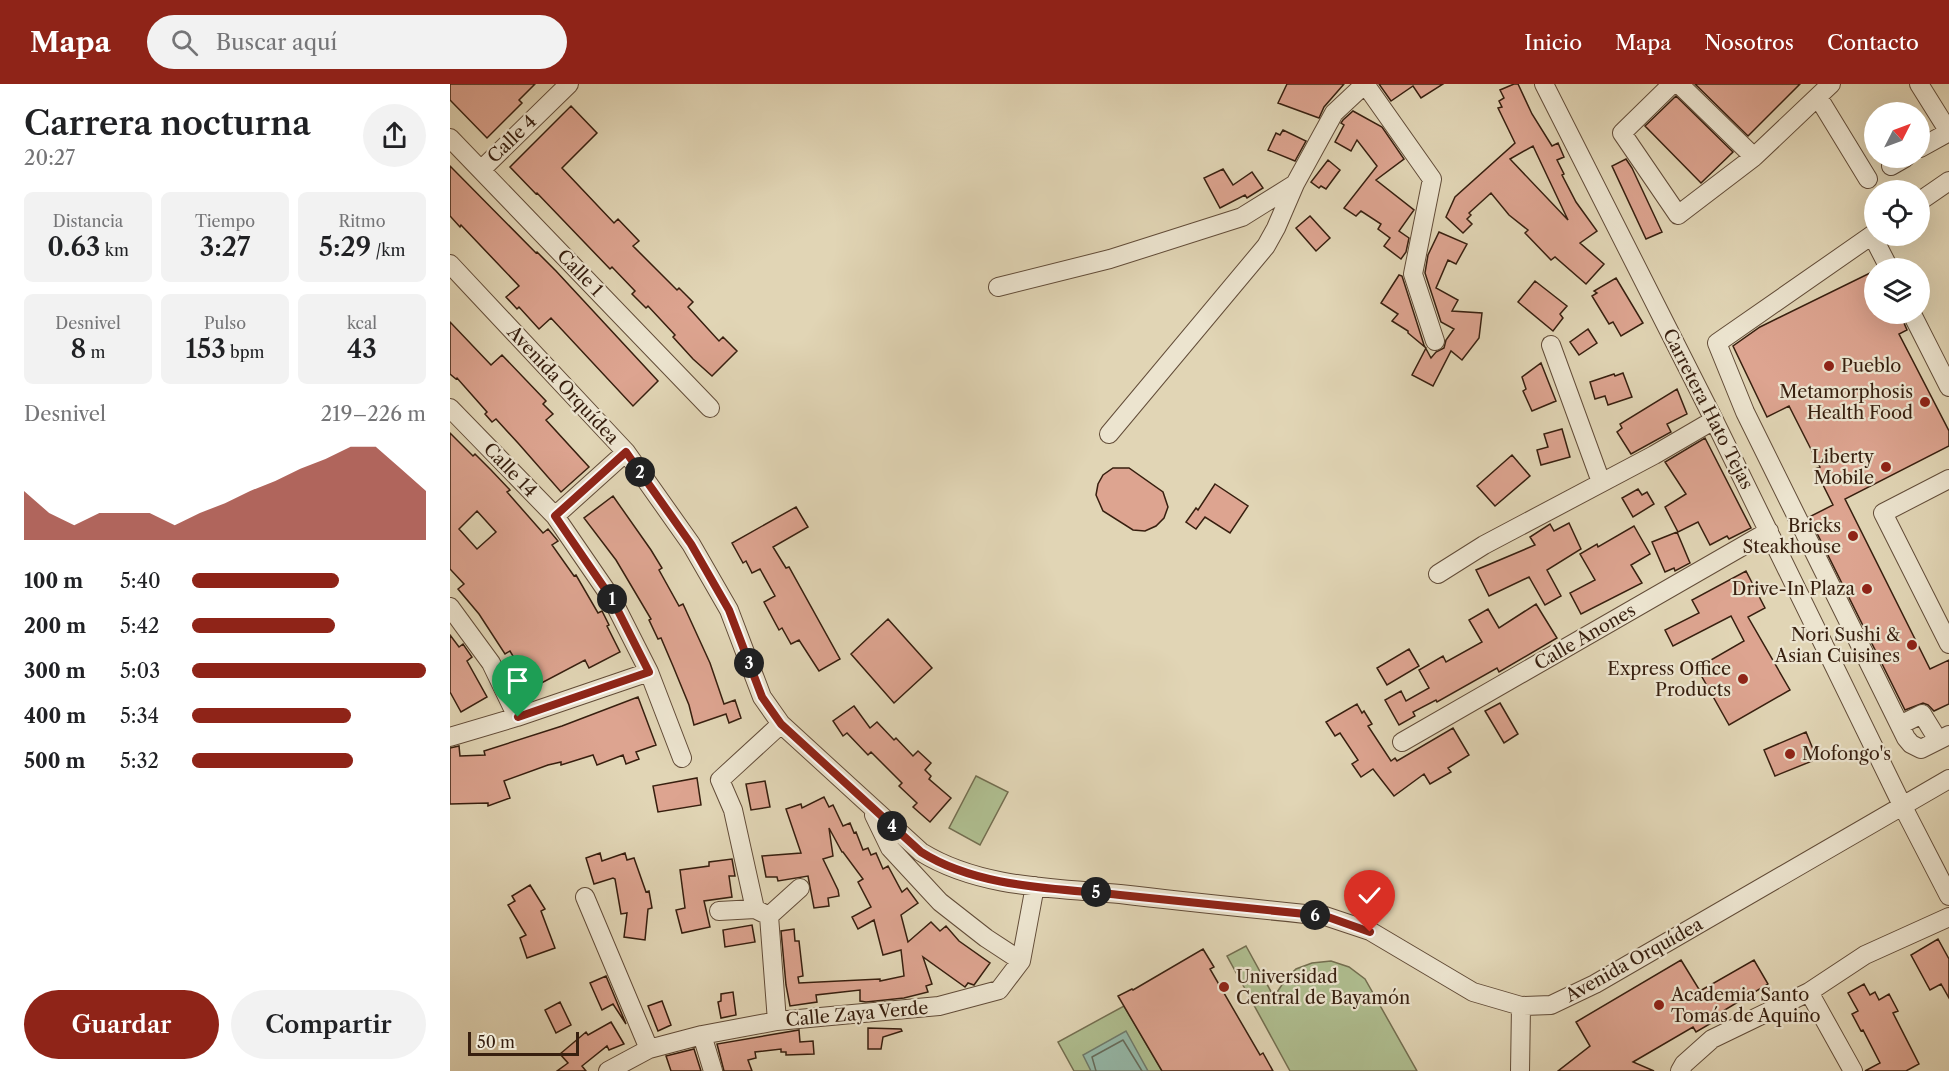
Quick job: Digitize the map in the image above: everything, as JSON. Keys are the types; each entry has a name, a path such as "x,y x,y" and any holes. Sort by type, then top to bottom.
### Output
{"street":[{"name":"Calle 4","path":"481,170 569,84"},
{"path":"1109,434 1266,246 1295,184 1334,113 1365,84 1432,178 1413,274 1435,341"},
{"name":"Carretera Hato Tejas","path":"1544,84 1714,420 1902,805 1949,896"},
{"path":"1672,84 1622,133 1678,214 1754,157 1824,90 1868,179"},
{"path":"1679,84 1754,157"},
{"path":"1919,84 1949,132 1930,142"},
{"name":"Calle 1","path":"450,138 710,408"},
{"path":"1930,194 1949,181"},
{"path":"998,287 1110,259 1242,217 1295,184"},
{"path":"1864,241 1717,343 1745,412 1900,725 1911,744 1920,749 1944,737"},
{"name":"Avenida Orquídea","path":"453,271 626,452 696,553 729,610 762,697 781,724 921,852 941,864 966,874 1035,886 1325,916 1370,932 1473,992 1521,1005 1551,1005 1595,984 1949,779"},
{"path":"1917,324 1949,387"},
{"path":"1551,345 1601,482"},
{"name":"Calle 14","path":"450,408 555,516 612,599 649,672 682,758"},
{"path":"1438,574 1484,545 1654,455 1714,420"},
{"path":"555,516 626,452"},
{"path":"1949,479 1883,513 1949,644"},
{"name":"Calle Anones","path":"1402,742 1769,531"},
{"path":"450,607 491,663 518,717"},
{"path":"450,737 518,717 649,672"},
{"path":"777,1021 762,912 733,810 720,780 781,724"},
{"path":"870,805 890,848 940,902 986,938 1021,961"},
{"name":"Calle Zaya Verde","path":"608,1071 649,1049 702,1035 777,1021 939,1006 999,990 1021,961 1035,886"},
{"path":"719,911 762,912 800,888"},
{"path":"585,897 649,1049"},
{"path":"1680,1071 1684,1064 1712,1039 1809,993 1865,955 1949,917"},
{"path":"1809,993 1853,1071"},
{"path":"1520,1071 1521,1005"},
{"path":"702,1035 712,1071"}],"shaded area":[{"path":"976,776 1008,792 980,845 949,828"},
{"path":"1246,946 1274,997 1285,980 1296,969 1312,963 1331,961 1349,967 1365,979 1417,1071 1290,1071 1227,956"},
{"path":"1124,1006 1162,1071 1074,1071 1058,1042"}],"water":[{"path":"1126,1031 1148,1071 1091,1071 1083,1055"}],"building":[{"path":"450,84 535,84 519,100 522,103 487,138 450,100"},
{"path":"1287,84 1344,84 1324,107 1319,118 1278,103"},
{"path":"1379,84 1443,84 1421,98 1413,86 1391,101"},
{"path":"1518,84 1532,114 1552,146 1558,143 1564,157 1557,160 1564,174 1562,175 1576,202 1597,231 1580,243 1604,264 1586,284 1555,257 1551,260 1525,233 1528,230 1509,215 1491,193 1469,213 1471,215 1467,219 1472,224 1463,233 1446,217 1455,197 1515,143 1498,108 1502,107 1499,101 1504,98 1500,90","holes":["1533,146 1568,220 1510,159"]},
{"path":"1695,84 1800,84 1748,136"},
{"path":"1676,96 1733,152 1701,183 1645,126"},
{"path":"571,106 597,133 562,168 614,223 618,219 639,241 633,246 677,290 679,288 693,302 688,307 719,341 723,337 737,351 712,376 693,359 673,337 675,335 648,306 646,308 632,294 635,291 612,267 610,269 510,167"},
{"path":"1353,111 1382,127 1404,159 1376,180 1414,210 1399,231 1409,238 1406,252 1401,259 1384,246 1390,238 1378,229 1381,224 1361,211 1356,216 1344,208 1377,166 1357,140 1351,151 1335,142 1344,125 1341,123"},
{"path":"1283,130 1306,141 1295,161 1268,150 1276,133 1280,135"},
{"path":"1626,159 1662,232 1646,239 1612,166"},
{"path":"1328,160 1340,170 1326,189 1321,186 1319,188 1311,182"},
{"path":"450,166 556,271 658,381 633,406 551,318 539,329 519,307 517,309 506,297 519,286 450,216"},
{"path":"1223,169 1233,185 1252,172 1263,188 1247,198 1245,195 1220,208 1204,178"},
{"path":"1310,216 1330,238 1316,251 1296,228"},
{"path":"1439,232 1467,244 1456,264 1448,260 1436,288 1458,300 1452,311 1482,313 1479,338 1462,360 1451,351 1433,386 1412,375 1426,348 1431,358 1444,348 1446,340 1454,329 1441,322 1425,273 1428,255"},
{"path":"1399,275 1402,276 1425,347 1408,331 1392,321 1398,314 1381,303"},
{"path":"1864,276 1864,324 1904,324 1907,330 1899,334 1949,431 1949,446 1845,499 1930,669 1949,660 1949,704 1934,711 1923,703 1905,710 1809,517 1833,505 1815,469 1820,467 1789,406 1767,417 1733,346 1760,327"},
{"path":"1616,278 1643,323 1621,336 1613,322 1609,324 1592,296 1597,293 1594,291"},
{"path":"1535,281 1567,306 1560,314 1563,318 1553,331 1518,302"},
{"path":"450,322 491,365 502,355 546,401 543,404 553,414 546,420 589,467 561,492 496,419 492,422 485,414 487,412 457,378 450,374"},
{"path":"1588,329 1597,343 1579,355 1570,342"},
{"path":"1541,363 1556,401 1532,411 1523,391 1526,389 1522,377"},
{"path":"1623,373 1632,397 1608,405 1605,396 1595,399 1590,382"},
{"path":"1677,389 1687,414 1667,424 1671,432 1631,454 1617,432 1622,428 1620,424"},
{"path":"1562,429 1570,457 1541,465 1537,450 1548,447 1544,434"},
{"path":"450,433 473,456 475,454 510,490 507,492 543,533 548,529 558,541 552,545 574,576 576,575 598,613 602,611 620,652 589,668 585,660 532,688 510,651 505,654 479,614 458,589 464,584 450,569","holes":["477,511 496,532 477,549 459,529"]},
{"path":"1705,438 1751,528 1729,539 1727,536 1710,545 1698,522 1678,532 1665,507 1686,494 1665,462"},
{"path":"1512,455 1530,476 1495,506 1477,486"},
{"path":"1113,468 1129,468 1163,492 1168,507 1164,518 1156,526 1145,531 1133,530 1103,511 1096,495 1098,484 1103,475"},
{"path":"1215,484 1248,506 1230,533 1205,517 1196,529 1186,522 1196,508 1198,510"},
{"path":"1638,489 1642,495 1647,492 1654,504 1633,517 1622,498"},
{"path":"613,496 662,568 659,570 679,606 683,604 710,663 724,704 735,700 741,718 729,723 726,714 694,725 689,705 661,638 658,639 649,620 651,619 616,560 584,518"},
{"path":"796,507 808,527 773,547 786,568 789,567 840,659 819,671 799,640 791,644 782,628 779,630 764,602 775,596 760,569 752,573 746,561 743,563 732,543"},
{"path":"1569,523 1581,549 1547,570 1561,596 1545,605 1529,577 1489,596 1476,570 1535,545 1530,537 1550,524 1554,531"},
{"path":"1634,526 1650,554 1631,565 1642,583 1581,614 1570,593 1595,580 1580,554 1597,544 1598,547"},
{"path":"1677,532 1690,563 1675,571 1674,568 1665,572 1652,542"},
{"path":"1746,571 1765,608 1748,617 1790,690 1729,725 1697,668 1744,641 1731,616 1673,646 1665,630 1699,613 1692,600"},
{"path":"1536,604 1557,638 1499,672 1497,668 1437,702 1436,700 1413,712 1415,716 1399,725 1385,700 1401,691 1406,701 1429,688 1419,670 1443,656 1446,662 1482,642 1469,620 1488,609 1499,628"},
{"path":"888,619 932,668 894,703 851,654"},
{"path":"450,635 459,647 463,644 472,657 467,661 487,697 461,712 450,692"},
{"path":"1409,649 1419,666 1387,685 1377,668"},
{"path":"638,697 656,745 636,752 639,759 626,764 623,755 597,765 593,755 561,765 561,762 548,765 504,781 510,798 488,806 488,803 450,804 450,748 459,746 460,756 485,755 484,751 562,726"},
{"path":"1500,703 1518,734 1504,743 1485,711"},
{"path":"1357,704 1372,724 1368,726 1391,761 1395,758 1397,761 1453,728 1469,755 1448,768 1451,772 1430,784 1424,774 1394,796 1373,769 1361,777 1352,764 1358,760 1340,733 1335,736 1326,722"},
{"path":"854,706 870,728 877,722 913,756 918,751 931,763 925,770 931,776 929,779 951,798 930,822 913,807 917,803 899,786 902,783 871,752 868,755 847,733 843,736 833,721"},
{"name":"Mofongo's","path":"1806,732 1817,759 1775,776 1764,750"},
{"path":"697,778 701,805 658,812 653,786"},
{"path":"765,781 770,807 751,810 746,784"},
{"path":"824,797 829,807 833,805 843,826 850,823 863,850 868,848 871,855 876,853 883,869 888,866 902,892 907,888 918,903 901,915 908,942 931,922 940,931 946,926 959,941 990,963 974,985 968,983 965,987 923,957 932,984 926,986 928,992 904,998 866,1002 860,1001 860,990 816,995 817,1002 790,1006 781,931 794,929 795,941 799,941 803,976 798,977 799,983 880,979 880,981 904,976 901,950 883,955 874,920 858,929 852,917 871,907 858,882 863,879 842,852 829,828 833,856 823,859 839,896 828,898 829,906 814,908 808,876 778,881 777,877 766,877 762,856 801,853 786,809 801,804 802,808"},
{"path":"600,853 602,861 625,853 627,860 634,858 646,892 649,891 652,908 648,909 645,940 624,937 627,913 621,914 615,879 594,884 586,858"},
{"path":"732,859 735,876 729,876 732,897 704,901 710,927 682,933 676,910 685,908 680,870 709,866 709,862"},
{"path":"530,885 545,909 541,911 555,948 527,958 520,938 526,935 508,905 515,901 512,896"},
{"path":"752,925 755,942 725,947 723,930"},
{"path":"1938,939 1949,959 1949,998 1941,984 1930,990 1911,955"},
{"path":"1203,949 1214,967 1210,969 1260,1055 1263,1053 1273,1071 1162,1071 1118,996 1133,990"},
{"name":"Academia Santo Tomás de Aquino","path":"1681,960 1700,991 1754,960 1768,984 1718,1014 1720,1018 1696,1032 1693,1027 1633,1062 1654,1071 1558,1071 1590,1046 1576,1022"},
{"path":"606,976 626,1024 613,1004 602,1010 590,983"},
{"path":"1864,984 1870,995 1875,992 1879,1000 1889,994 1898,1011 1893,1013 1919,1064 1906,1071 1865,1071 1880,1063 1852,1014 1858,1011 1848,993"},
{"path":"733,992 736,1015 721,1018 718,1002 721,1001 721,994"},
{"path":"662,1001 671,1025 658,1031 648,1006"},
{"path":"560,1002 571,1025 556,1033 545,1010"},
{"path":"611,1022 624,1044 609,1050 607,1046 582,1066 586,1071 557,1071 568,1063 560,1054 586,1032 588,1035"},
{"path":"868,1028 901,1029 902,1031 883,1037 881,1049 868,1049"},
{"path":"799,1030 800,1042 813,1041 814,1054 786,1055 786,1052 781,1052 781,1049 755,1052 756,1058 748,1060 752,1071 724,1071 717,1044"},
{"path":"694,1049 701,1071 671,1071 666,1056"}],"place":[{"name":"Pueblo","path":"1829,366"},
{"name":"Metamorphosis Health Food","path":"1925,402"},
{"name":"Liberty Mobile","path":"1886,467"},
{"name":"Bricks Steakhouse","path":"1853,536"},
{"name":"Drive-In Plaza","path":"1867,589"},
{"name":"Nori Sushi & Asian Cuisines","path":"1912,645"},
{"name":"Express Office Products","path":"1743,679"},
{"name":"Mofongo's","path":"1790,754"},
{"name":"Universidad Central de Bayamón","path":"1224,987"},
{"name":"Academia Santo Tomás de Aquino","path":"1659,1005"}],"route":[{"path":"518,717 649,672 612,599 555,516 626,452 691,544 729,610 762,697 781,724 921,852 941,864 966,874 1035,886 1325,916 1370,932"}]}
